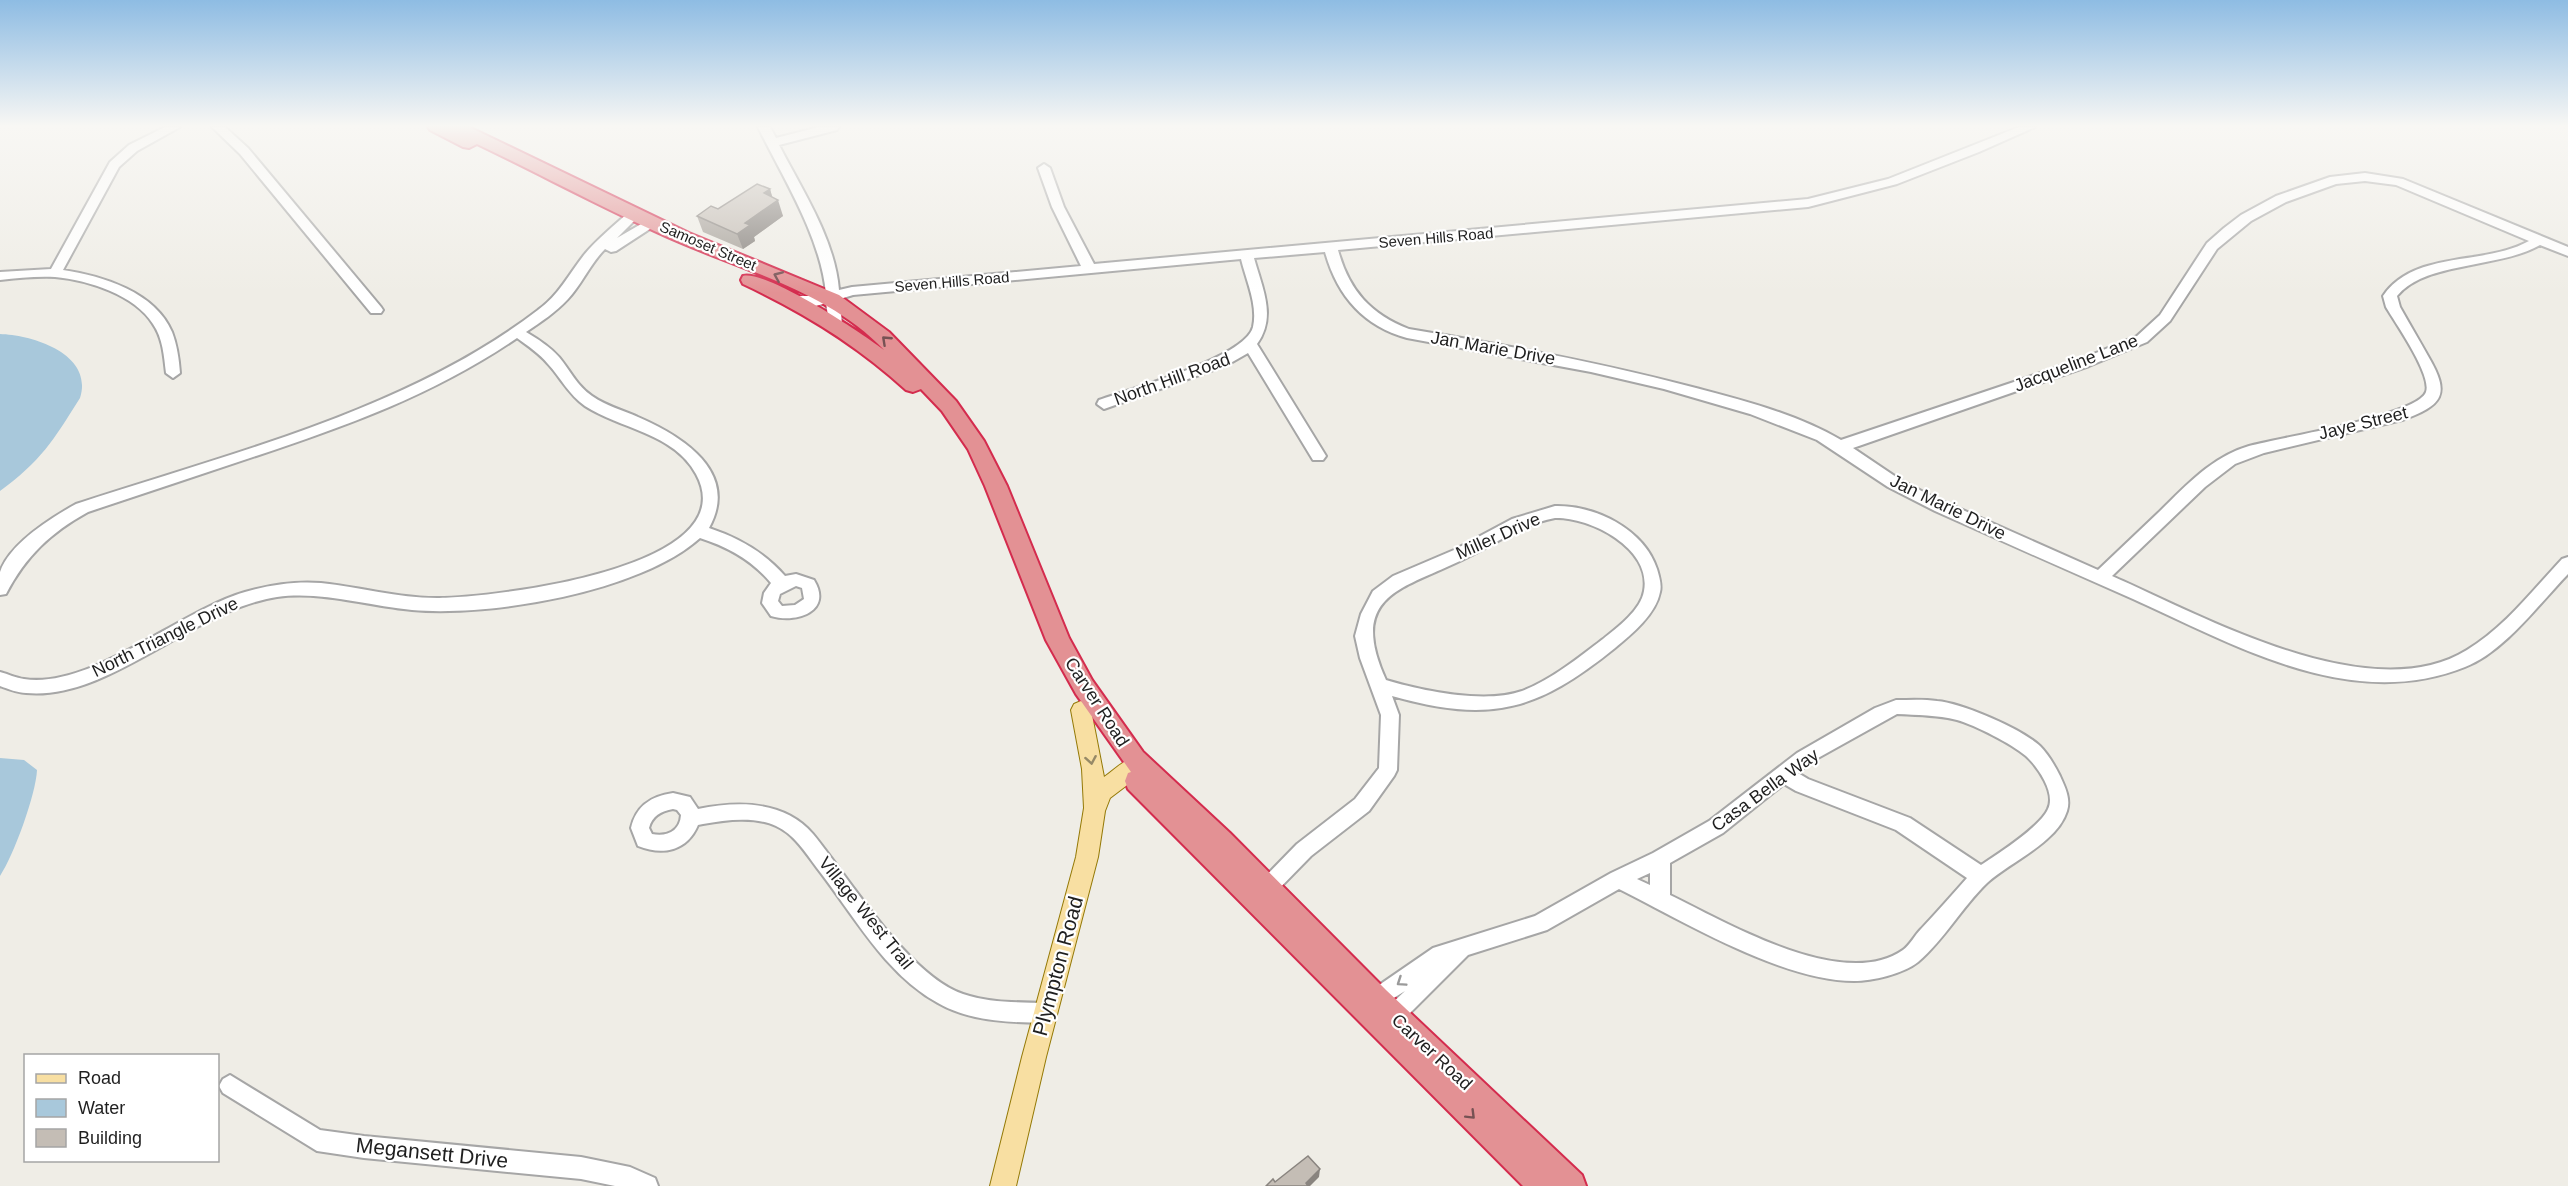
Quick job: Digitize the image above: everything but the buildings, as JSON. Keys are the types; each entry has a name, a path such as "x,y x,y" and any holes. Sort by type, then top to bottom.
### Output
{"highway":[{"name":"Samoset Street","path":"554,182 639,222 832,299"},
{"name":"Samoset Street","path":"563,182 794,302"},
{"name":"Carver Road","path":"832,299 863,320 892,345 949,406 971,436 996,486 1058,640 1134,768 1166,811 1262,894 1385,1007 1571,1186"},
{"name":"Carver Road","path":"794,302 878,355 910,383 937,412 961,445 982,487 1019,587 1049,657 1081,710 1134,768"},
{"name":"Carver Road","path":"1262,894 1544,1186"}],"main road":[{"path":"1081,710 1095,792 1094,811"},
{"name":"Plympton Road","path":"1003,1186 1045,1013 1087,857 1094,811 1101,792 1134,768"}],"street":[{"path":"56,273 104,182"},
{"path":"270,182 376,310"},
{"path":"791,182 819,238 831,275 835,326"},
{"path":"1049,182 1058,207 1090,270"},
{"name":"Seven Hills Road","path":"794,302 832,299 852,291 1712,214 1833,199 1891,182"},
{"name":"Jacqueline Lane","path":"1838,447 2084,363 2142,339 2165,318 2212,246 2246,218 2263,208 2317,185 2333,182"},
{"name":"Jacqueline Lane","path":"2400,182 2568,252"},
{"path":"0,589 11,567 33,539 82,508 367,412 459,367 517,332 564,295 571,285 639,222"},
{"name":"Jaye Street","path":"2099,578 2202,479 2231,458 2286,442 2395,417 2427,404 2435,387 2433,377 2394,307 2390,296 2393,290 2398,283 2414,274 2489,261 2523,251 2538,241"},
{"name":"Jan Marie Drive","path":"1331,248 1335,267 1347,291 1366,313 1391,328 1407,333 1574,362 1755,410 1810,430 1909,491 2099,578 2230,636 2290,659 2337,671 2365,676 2390,676 2427,672 2469,658 2514,619 2568,563"},
{"name":"North Hill Road","path":"1104,404 1222,362 1238,354 1250,344 1258,334 1262,312 1246,255"},
{"path":"0,276 56,273 112,288 144,305 164,330 173,373"},
{"name":"North Triangle Drive","path":"0,679 16,685 34,687 77,679 101,669 218,608 246,598 275,592 312,589 395,602 452,605 486,603 558,591 644,564 677,548 698,531 707,517 711,495 706,476 694,458 660,434 591,403 570,384 552,360 517,332"},
{"path":"1250,344 1318,456"},
{"name":"Miller Drive","path":"1262,894 1304,850 1362,805 1388,770 1390,715 1370,663 1364,630 1381,593 1400,580 1510,528 1554,512 1570,512 1591,517 1620,533 1636,547 1646,561 1651,578 1652,594 1643,608 1615,639 1595,655 1537,692 1517,700 1486,702 1407,694 1380,685"},
{"path":"698,531 732,541 756,556 782,584"},
{"name":"Casa Bella Way","path":"1385,1007 1464,948 1540,924 1618,879 1660,859 1716,827 1803,758 1881,713 1896,707 1938,708 1963,714 1991,726 2033,751 2049,772 2058,791 2058,809 2048,825 2008,858 1981,876 1910,956 1881,969 1853,972 1804,965 1758,948 1618,879"},
{"path":"1782,773 1802,785 1903,824 1981,876"},
{"name":"Village West Trail","path":"692,818 742,812 767,815 790,824 800,832 897,955 935,991 958,1002 982,1008 1005,1012 1045,1013"},
{"path":"1660,859 1660,900"},
{"name":"Megansett Drive","path":"230,1086 317,1140 386,1150 581,1168 630,1178 646,1186"}],"water":[{"path":"0,334 28,338 58,350 70,359 78,370 82,383 80,398 54,438 26,470 0,491"},
{"path":"0,758 24,760 37,770 33,794 23,824 12,854 0,876"}]}
